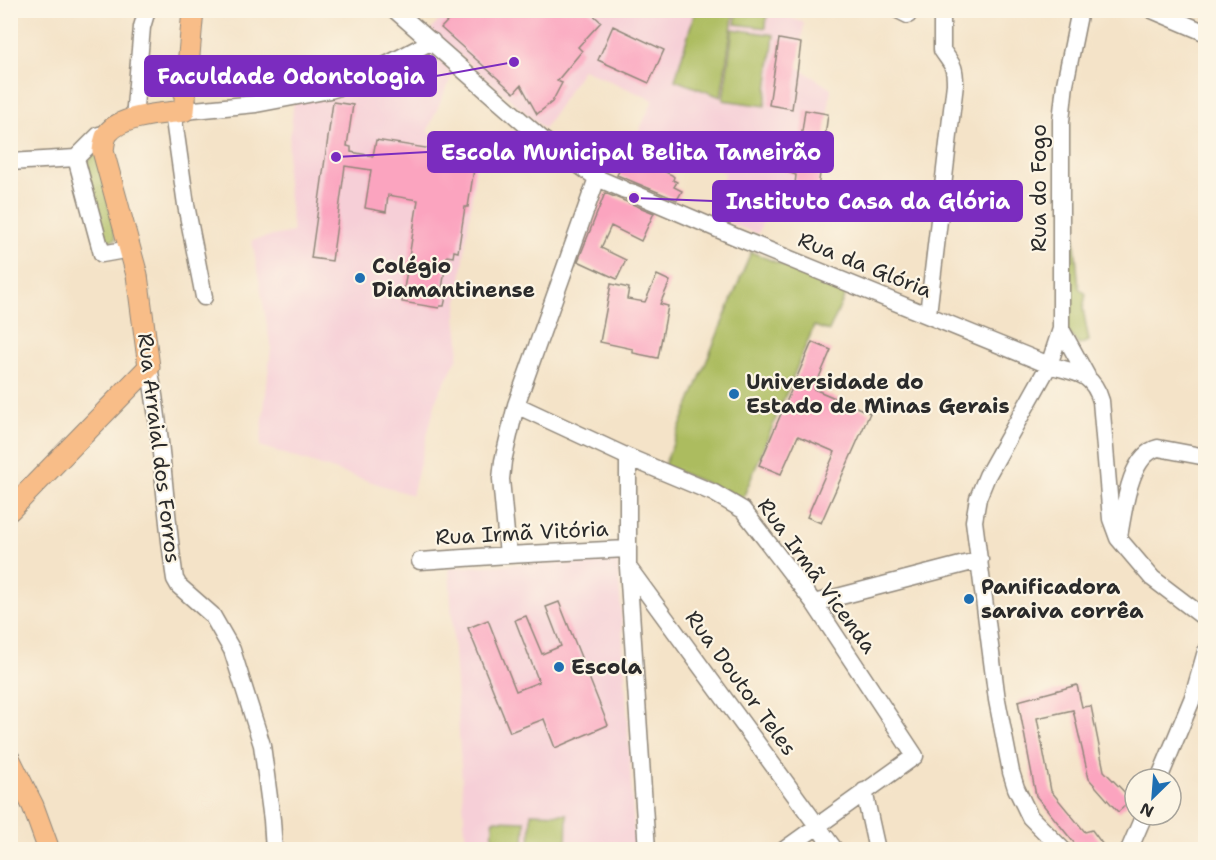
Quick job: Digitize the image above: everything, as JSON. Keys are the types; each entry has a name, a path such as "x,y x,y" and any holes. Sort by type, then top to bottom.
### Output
{"main road":[{"path":"108,133 117,125 134,118 178,112 193,10"},
{"name":"Rua Arraial dos Forros","path":"108,133 103,151 137,275 149,367"},
{"path":"10,510 149,367"},
{"path":"10,760 33,806 49,849"}],"street":[{"path":"134,118 142,27 147,10"},
{"name":"Rua da Glória","path":"395,10 542,139 597,178 1049,365 1088,376"},
{"path":"928,314 955,84 953,63 942,50 942,10"},
{"name":"Rua do Fogo","path":"1045,849 1011,772 997,700 975,521 978,498 987,476 1049,365 1061,329 1060,121 1080,10"},
{"path":"1152,10 1206,33"},
{"path":"204,297 186,205 178,112 256,104 330,90 350,84 432,41"},
{"path":"10,162 76,158 99,135 108,133"},
{"path":"76,158 102,254 130,249"},
{"path":"508,555 501,480 516,405 597,178"},
{"path":"1061,329 1099,393 1111,519 1118,538 1152,578 1206,619"},
{"name":"Rua Arraial dos Forros","path":"149,367 157,407 164,493 175,579 179,586 212,615 232,650 262,745 274,849"},
{"name":"Rua Irmã Vicenda","path":"516,405 628,457 714,493 743,510 813,603 915,756 864,791"},
{"path":"1118,538 1131,480 1146,454 1158,448 1206,457"},
{"path":"628,457 627,567 647,849"},
{"name":"Rua Irmã Vitória","path":"420,561 627,549"},
{"path":"813,603 980,560"},
{"name":"Rua Doutor Teles","path":"627,567 835,849"},
{"path":"1164,767 1193,697 1206,651"},
{"path":"784,849 864,791 877,849"},
{"path":"1030,817 1063,849"},
{"path":"1129,849 1139,827"}],"shaded area":[{"path":"448,10 771,10 804,23 798,67 831,89 815,205 771,201 758,234 709,215 725,173 636,138 653,100 583,69 544,129 431,30"},
{"name":"Colégio Diamantinense","path":"426,49 453,73 427,132 478,153 456,317 459,340 458,357 437,397 412,495 260,446 271,348 252,240 293,232 286,173 294,100"},
{"path":"618,558 635,849 466,849 449,568"}],"green space":[{"path":"695,11 734,11 721,97 675,80"},
{"path":"737,11 767,12 766,28 735,24"},
{"path":"733,29 774,35 765,106 723,100"},
{"path":"97,149 116,239 103,243 84,167"},
{"path":"1072,210 1079,288 1086,294 1083,309 1089,341 1079,345 1065,329 1065,213"},
{"path":"751,252 847,291 829,331 814,326 743,498 664,466"},
{"path":"531,813 567,814 566,849 530,849"},
{"path":"493,820 525,821 524,849 492,849"}],"building":[{"path":"458,10 588,10 601,22 578,47 582,51 557,81 562,83 552,102 537,114 521,85 514,93 441,28"},
{"path":"613,26 664,50 649,83 598,60"},
{"path":"779,39 801,43 792,109 769,105"},
{"path":"333,102 353,105 347,146 351,147 351,152 373,156 376,140 476,156 458,252 454,251 453,257 447,256 441,296 446,297 444,306 439,308 402,302 418,200 388,195 386,212 365,208 371,170 345,166 332,261 311,258"},
{"path":"805,110 828,114 817,196 794,193 796,175 758,161 765,141 799,153"},
{"path":"628,154 672,175 673,180 677,182 674,187 682,191 677,200 617,175"},
{"path":"605,193 654,213 641,241 611,226 601,248 626,260 617,279 578,261"},
{"path":"657,275 670,281 660,304 668,306 658,358 633,353 633,349 600,342 611,284 629,288 627,299 645,302"},
{"path":"812,342 831,350 814,389 870,413 821,523 807,517 835,452 798,436 781,474 759,465"},
{"name":"Escola","path":"559,602 608,725 555,748 544,719 510,732 468,628 488,620 516,691 539,682 515,620 526,616 542,654 561,646 546,607"},
{"path":"1077,685 1082,707 1091,706 1104,771 1123,791 1123,808 1118,812 1089,779 1073,710 1037,718 1051,791 1085,832 1092,830 1106,849 1079,849 1036,796 1018,701"}],"place":[{"name":"Faculdade Odontologia","path":"514,62"},
{"name":"Escola Municipal Belita Tameirão","path":"336,157"},
{"name":"Instituto Casa da Glória","path":"634,198"},
{"name":"Colégio Diamantinense","path":"360,278"},
{"name":"Universidade do Estado de Minas Gerais","path":"734,394"},
{"name":"Panificadora saraiva corrêa","path":"969,599"},
{"name":"Escola","path":"559,667"}]}
